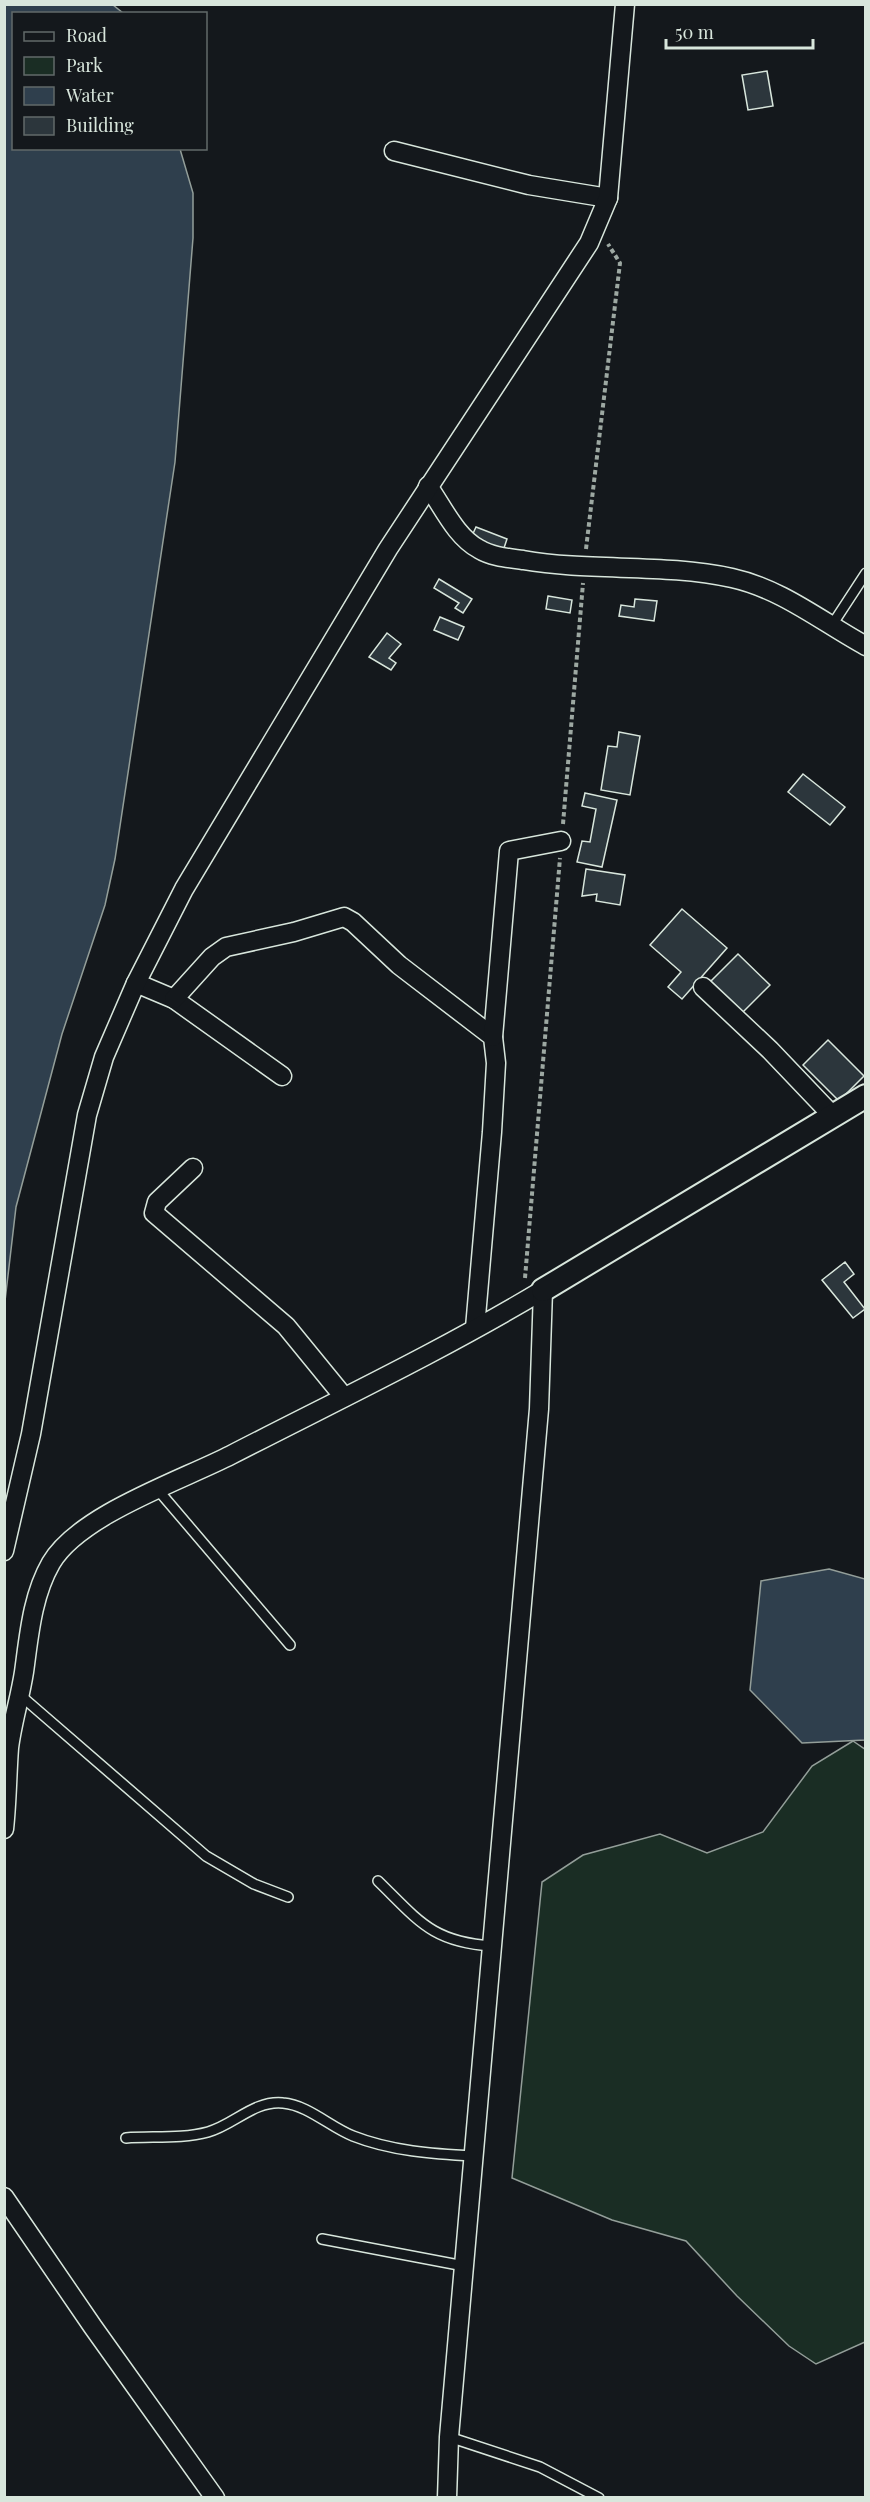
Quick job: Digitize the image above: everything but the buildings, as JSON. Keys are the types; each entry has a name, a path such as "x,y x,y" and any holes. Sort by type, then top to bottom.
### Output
{"street":[{"path":"4,1551 31,1434 87,1115 104,1057 136,983 184,889 388,549 589,243 608,198 625,4"},
{"path":"394,151 529,185 608,198"},
{"path":"428,486 465,540 495,556 540,563 675,570 734,578 775,594 866,646"},
{"path":"475,1328 492,1132 496,1063 493,1037 510,851 561,841"},
{"path":"174,999 212,957 226,947 294,932 344,917 353,922 399,965 493,1037"},
{"path":"136,983 174,999 282,1077"},
{"path":"703,987 770,1050 832,1115"},
{"path":"4,1829 9,1747 39,1589 59,1551 75,1536 106,1514 344,1397 524,1302 866,1096"},
{"path":"193,1168 157,1202 154,1213 286,1326 344,1397"},
{"path":"447,2498 449,2438 539,1409 543,1290"},
{"path":"4,2197 99,2336 215,2498"}],"lane":[{"path":"832,625 866,573"},
{"path":"158,1490 290,1644"},
{"path":"20,1695 206,1856 254,1884 288,1897"},
{"path":"378,1881 423,1924 437,1934 464,1944 492,1946"},
{"path":"126,2138 204,2133 222,2127 251,2110 283,2103 300,2108 351,2136 374,2143 393,2148 474,2156"},
{"path":"322,2239 464,2266"},
{"path":"449,2438 540,2467 599,2498"}],"path":[{"path":"524,1302 584,567 620,263"}],"green space":[{"path":"853,1741 866,1750 865,2342 816,2364 789,2346 737,2296 686,2241 612,2220 512,2178 542,1882 583,1855 660,1834 707,1853 763,1832 812,1766"}],"water":[{"path":"5,4 113,5 122,12 12,12 12,150 180,150 193,193 193,238 175,462 115,859 105,905 62,1034 16,1207 5,1301"},
{"path":"829,1569 865,1579 865,1740 802,1743 750,1690 761,1581"}]}
